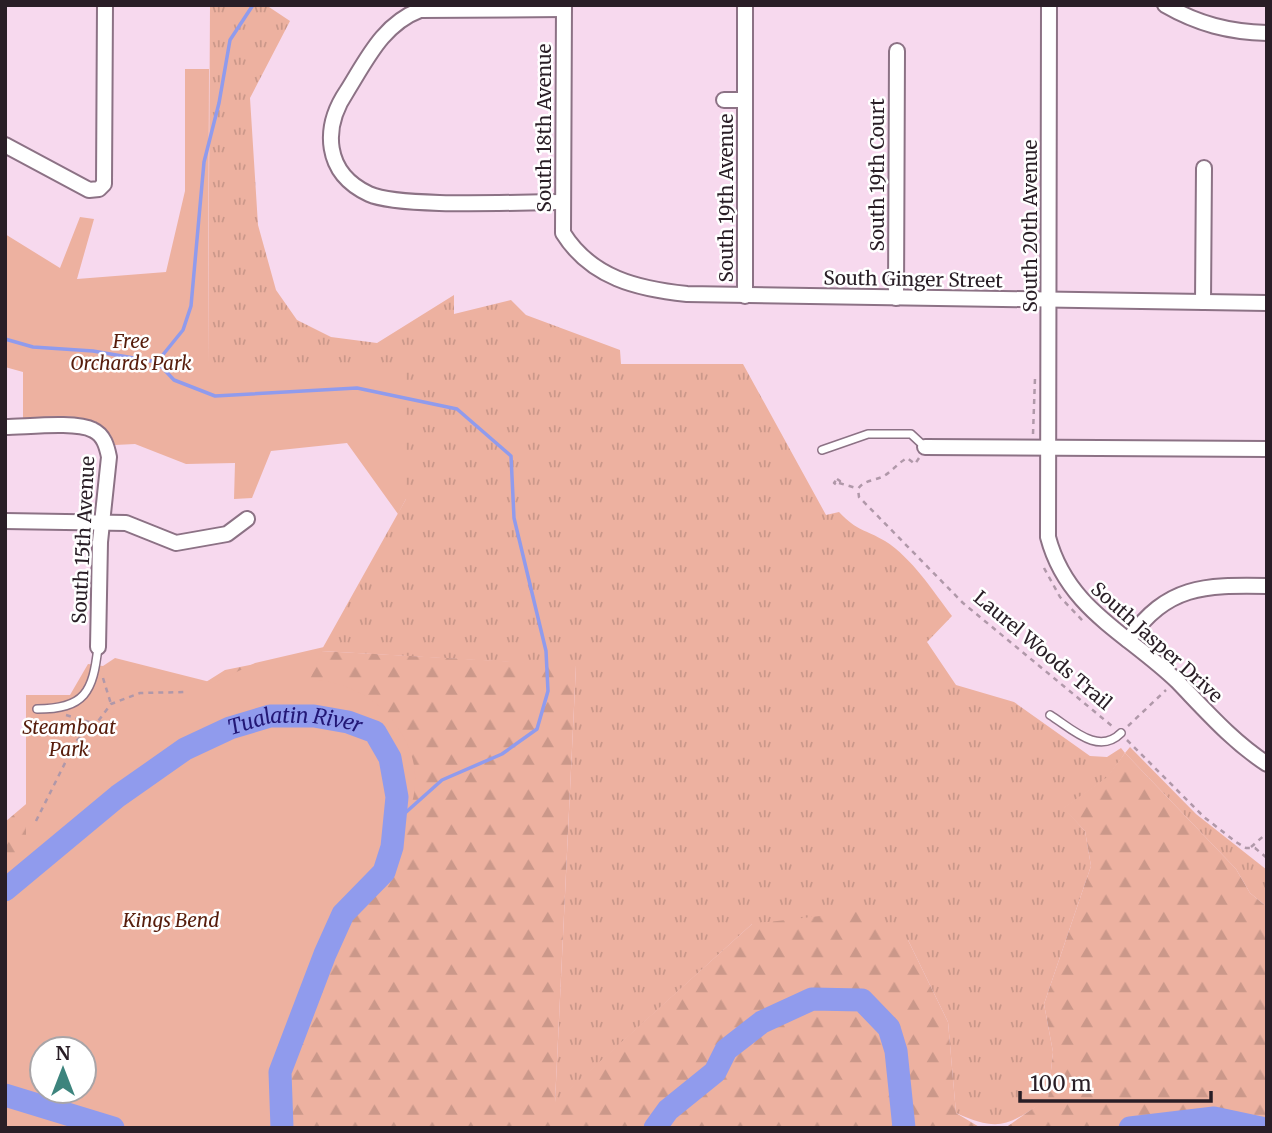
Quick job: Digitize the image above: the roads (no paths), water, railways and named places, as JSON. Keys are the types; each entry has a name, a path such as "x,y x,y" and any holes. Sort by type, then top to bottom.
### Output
{"street":[{"path":"5,145 89,190 99,189 104,184 105,5"},
{"name":"South 19th Avenue","path":"745,5 745,296"},
{"name":"South 20th Avenue","path":"1047,446 1050,300 1049,5"},
{"path":"1165,5 1206,25 1238,33 1267,33"},
{"path":"561,202 402,201 370,195 345,177 333,156 330,135 335,109 384,33 401,17 420,10 564,7"},
{"name":"South 18th Avenue","path":"564,7 561,202 563,233 572,248"},
{"name":"South 19th Court","path":"897,51 897,299"},
{"name":"South 19th Avenue","path":"724,100 745,100"},
{"path":"1203,302 1204,168"},
{"name":"South Ginger Street","path":"572,248 603,272 649,290 745,296 1267,303"},
{"name":"South 15th Avenue","path":"5,427 83,428 101,436 109,457 103,520 98,647"},
{"name":"South Jasper Drive","path":"1047,446 1048,537 1054,557 1074,593 1175,680 1229,735 1267,764"},
{"path":"925,447 1267,449"},
{"path":"5,520 103,520 126,523 176,543 227,534 247,519"},
{"path":"1128,640 1152,611 1182,593 1213,586 1267,586"}],"lane":[{"path":"822,450 874,434 911,434 925,447"},
{"path":"37,709 59,709 80,700 90,686 98,647"},
{"path":"1050,715 1096,743 1111,741 1121,733"}],"waterway":[{"path":"157,362 183,330 191,306 204,162 219,103 230,40 253,5"},
{"path":"5,339 33,347 93,351 157,362 174,380 215,396 357,388 457,409 511,456 514,518 546,651 548,691 537,729 502,754 442,780 395,822"},
{"name":"Tualatin River","path":"5,890 118,796 185,749 230,728 270,716 314,716 348,722 375,732 390,758 397,797 392,847 384,872 343,914 325,954 280,1072 282,1128"},
{"name":"Tualatin River","path":"655,1128 668,1110 715,1072 726,1050 762,1022 812,999 862,1000 889,1028 896,1051 904,1128"},
{"name":"Tualatin River","path":"5,1095 113,1128"},
{"name":"Tualatin River","path":"1130,1128 1214,1118 1261,1128"}],"park label":[{"name":"Free Orchards Park","path":"131,352"},
{"name":"Steamboat Park","path":"69,738"},
{"name":"Kings Bend","path":"171,920"}]}
